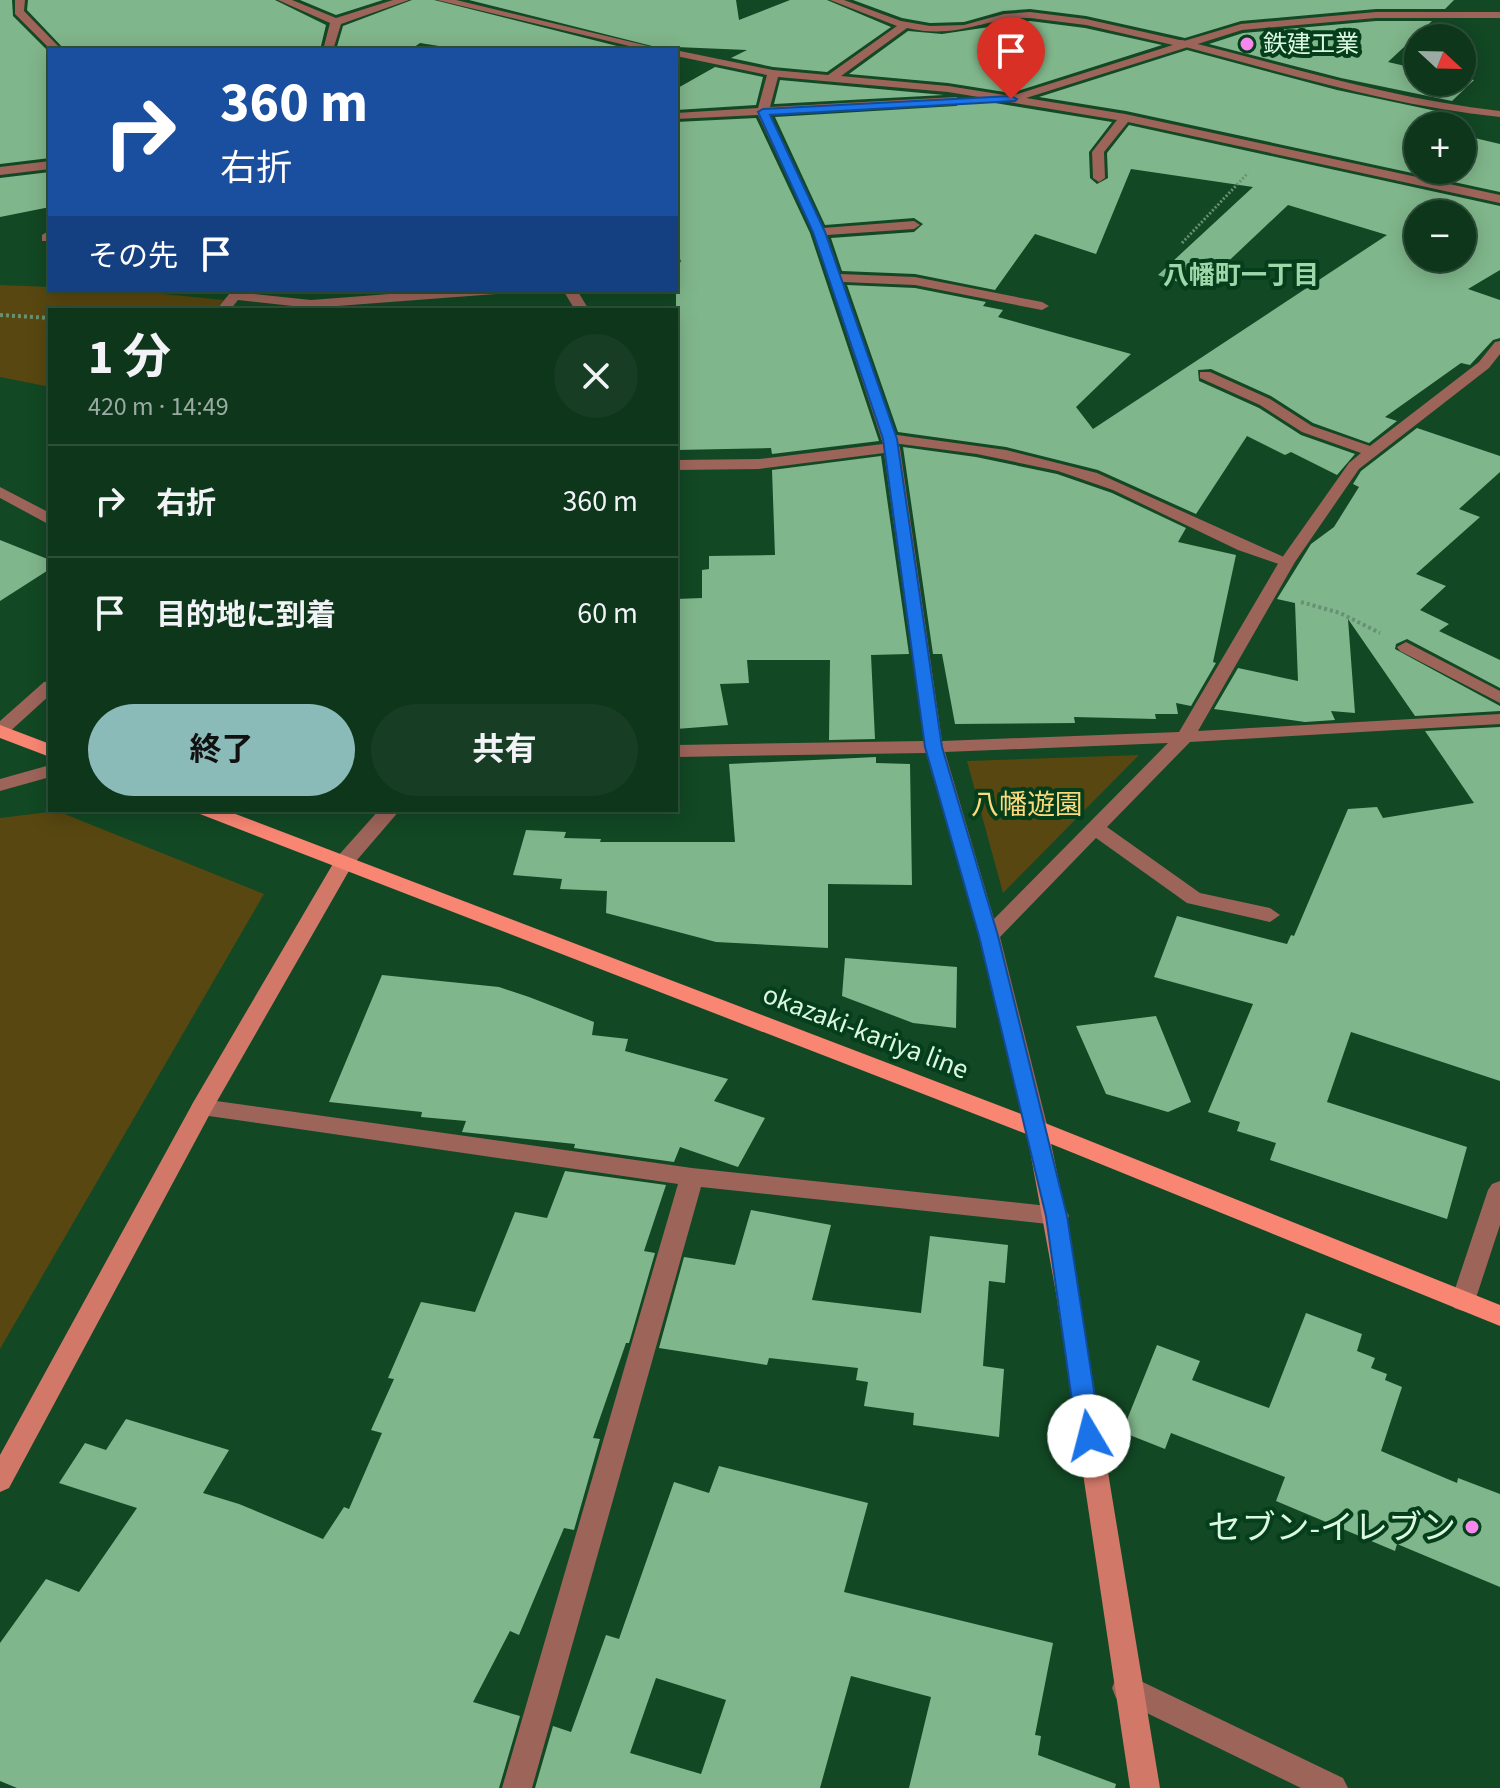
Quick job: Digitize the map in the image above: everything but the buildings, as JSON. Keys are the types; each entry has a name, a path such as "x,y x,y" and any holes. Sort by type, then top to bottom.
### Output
{"main road":[{"path":"0,731 48,750"},
{"name":"okazaki-kariya line","path":"212,812 1037,1129 1500,1316"}],"street":[{"path":"20,0 19,12 55,48"},
{"path":"283,0 336,22 404,0"},
{"path":"442,0 651,48"},
{"path":"835,0 903,27 934,31 967,28 993,13 1080,21 1182,43 1348,86 1461,110 1500,114"},
{"path":"1454,14 1500,29"},
{"path":"678,116 1011,99 1241,27 1376,15 1500,15"},
{"path":"329,48 336,22"},
{"path":"832,77 903,27"},
{"path":"678,53 773,73 832,77 1011,99 1125,118 1500,199"},
{"path":"773,73 763,112 819,232 891,444 934,747 989,936 1057,1216 1126,1688 1145,1788"},
{"path":"1099,178 1098,152 1125,118"},
{"path":"0,171 48,165"},
{"path":"819,232 914,225"},
{"path":"833,278 915,281 1042,306"},
{"path":"225,308 235,296 311,304 470,292"},
{"path":"989,936 1185,737 1287,562 1354,466 1484,365 1500,345"},
{"path":"1205,375 1265,402 1307,429 1372,452"},
{"path":"678,465 759,464 891,444 963,446 1038,460 1116,486 1250,552 1287,562"},
{"path":"0,492 48,519"},
{"path":"1406,647 1500,698"},
{"path":"0,731 48,688"},
{"path":"678,751 934,747 1185,737 1500,719"},
{"path":"0,785 48,772"},
{"path":"0,1480 202,1107 344,862 388,812"},
{"path":"1095,828 1194,898 1270,915"},
{"path":"202,1107 692,1177 1057,1216"},
{"path":"517,1788 692,1177"},
{"path":"1463,1301 1500,1190"},
{"path":"1126,1688 1333,1788"}],"path":[{"path":"1182,243 1271,149"},
{"path":"0,315 48,318"},
{"path":"1269,593 1340,613 1406,647"}],"green space":[{"path":"0,285 48,287 48,292 142,292 224,300 217,308 48,308 48,387 0,377"},
{"name":"八幡遊園","path":"1139,755 1003,893 967,761"},
{"path":"59,812 264,894 0,1349 0,818"}],"place":[{"name":"鉄建工業","path":"1247,44"},
{"name":"セブン-イレブン","path":"1472,1527"}],"district":[{"name":"八幡町一丁目","path":"1241,275"}],"route":[{"path":"1011,99 763,112 819,232 890,439 934,747 989,936 1057,1216 1089,1436"}]}
